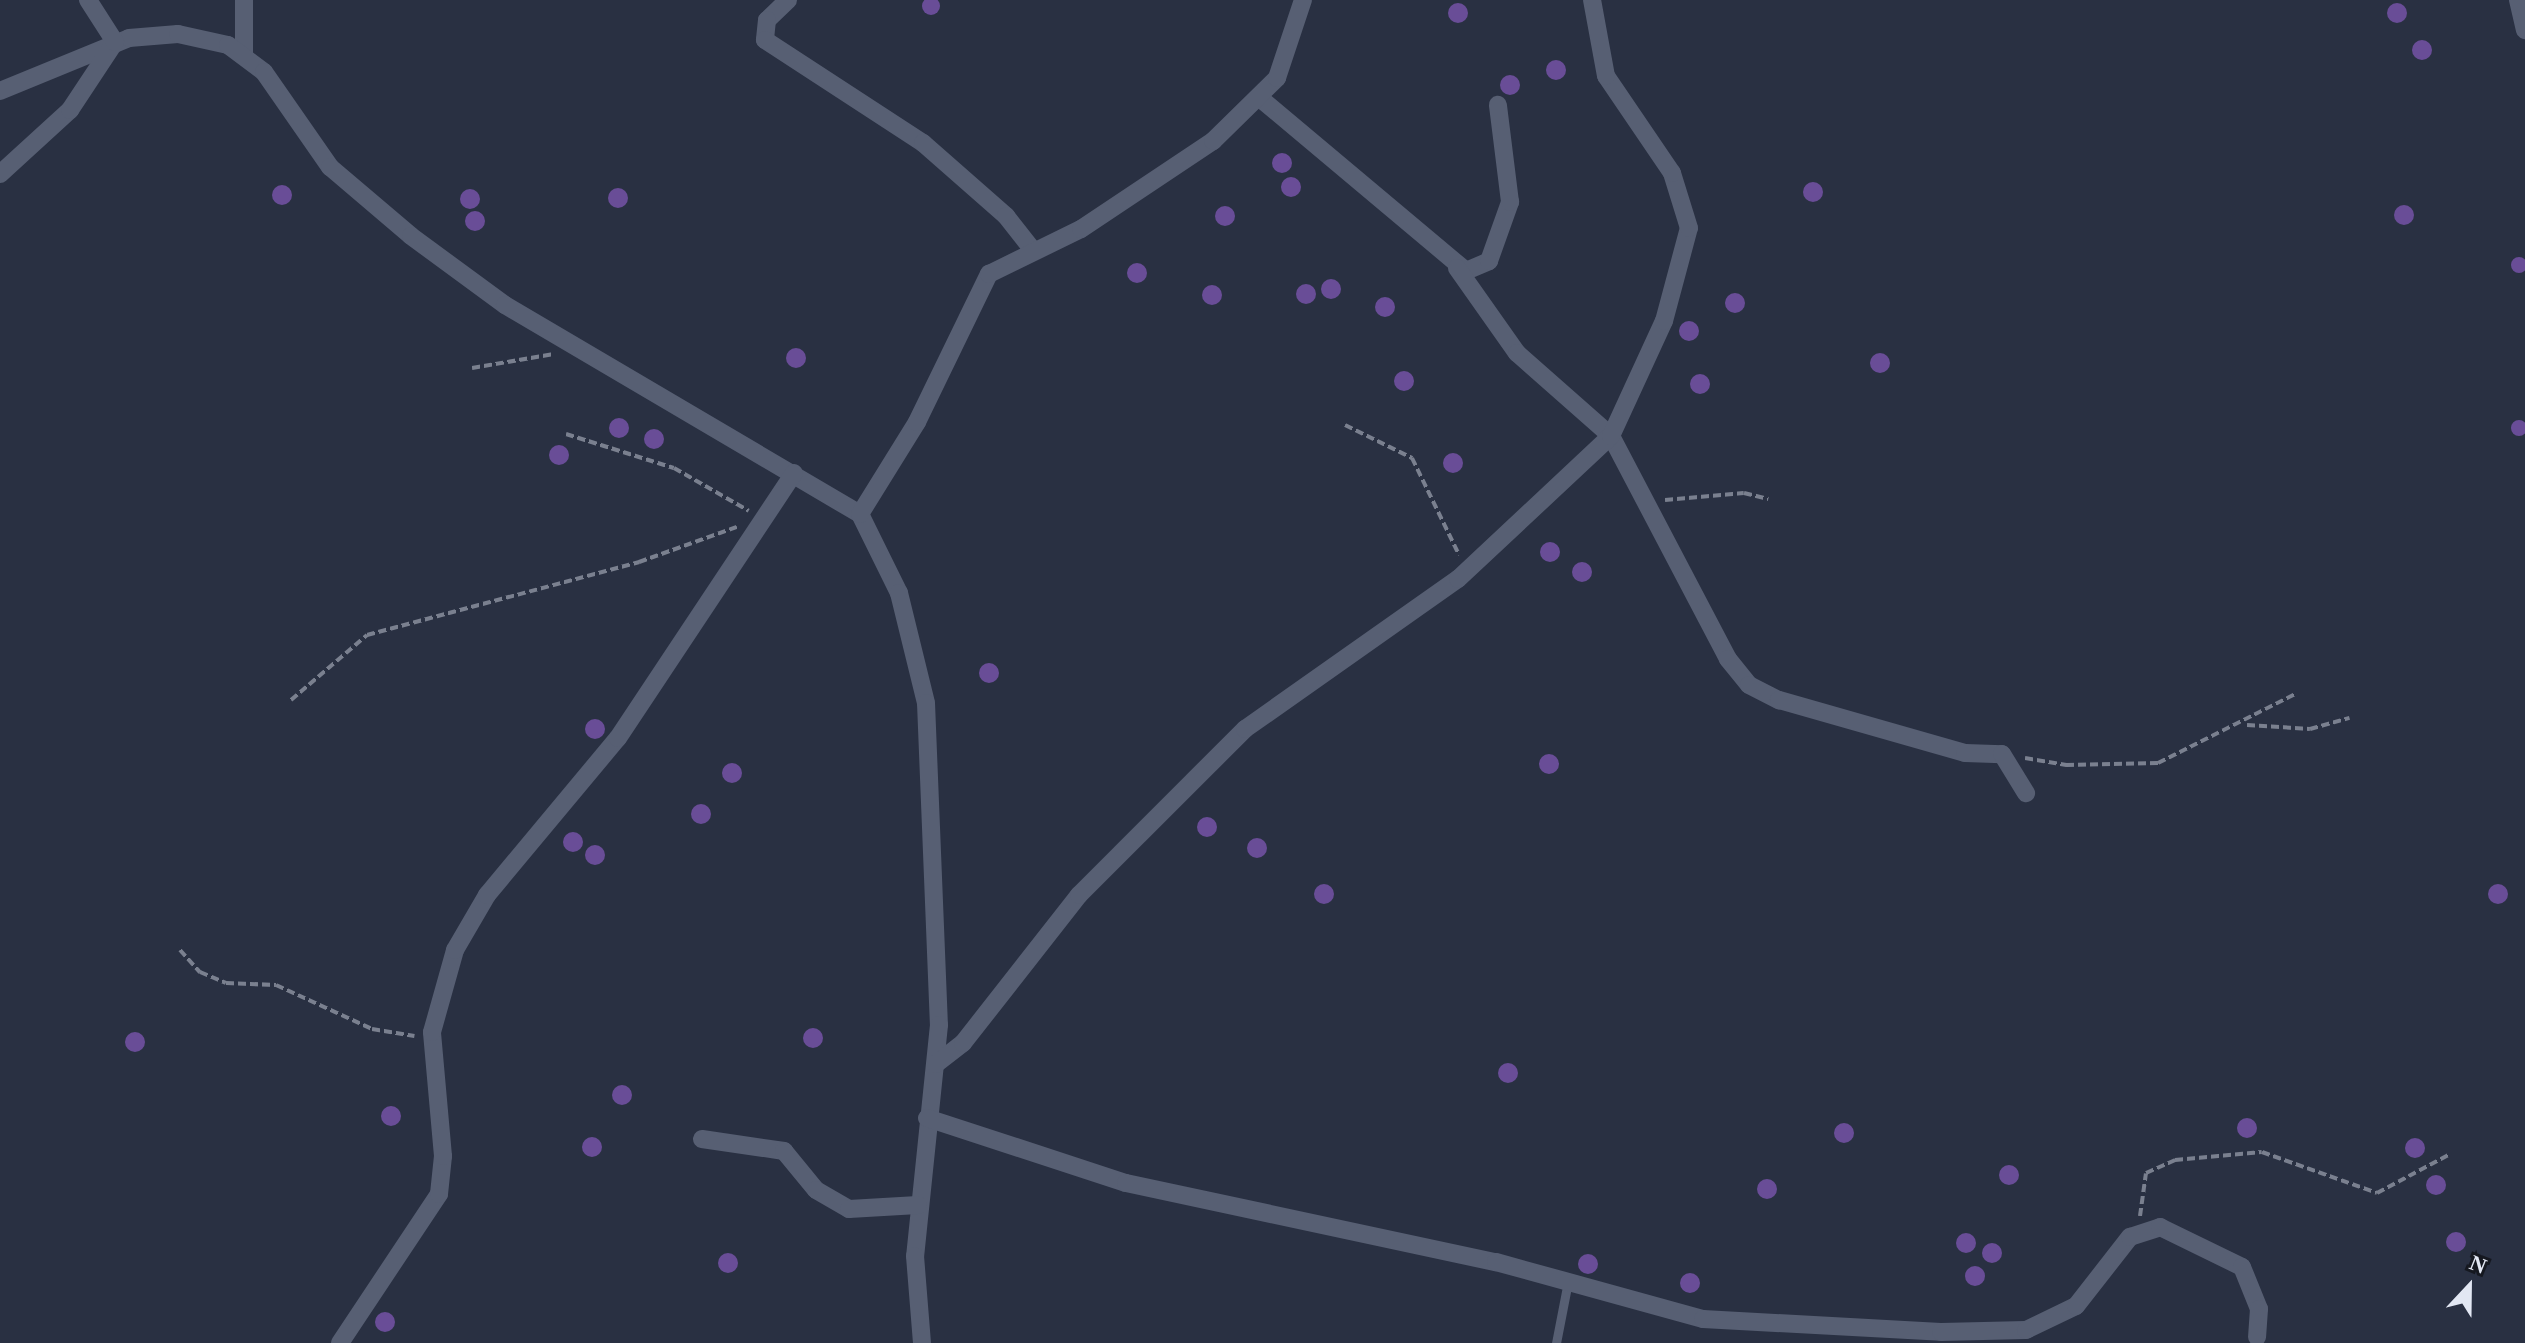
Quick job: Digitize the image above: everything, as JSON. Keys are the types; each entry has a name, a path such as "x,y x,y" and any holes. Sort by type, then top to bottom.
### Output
{"street":[{"path":"88,0 115,42"},
{"path":"244,0 244,53"},
{"path":"788,0 767,20 765,40 943,158 1032,249"},
{"path":"860,514 917,422 989,274 1128,199 1261,99 1284,67 1303,0"},
{"path":"936,1064 963,1043 1079,895 1245,729 1466,572 1611,436 1664,321 1689,228 1672,173 1606,76 1592,0"},
{"path":"2518,0 2525,30"},
{"path":"0,91 115,42 178,34 244,53 330,167 370,204 569,344 860,514 899,593 926,703 938,935 936,1064 918,1205 922,1343"},
{"path":"0,174 70,110 115,42"},
{"path":"1261,99 1457,268 1517,353 1611,436 1728,659 1749,685 1779,700 1965,753 2002,754 2026,793"},
{"path":"1457,268 1475,270 1489,261 1510,202 1498,105"},
{"path":"348,1340 439,1194 443,1156 432,1032 470,920 618,738 794,473"},
{"path":"927,1118 1126,1183 1568,1281 1703,1319 1960,1338 2026,1330 2054,1319 2100,1282 2138,1230 2160,1227 2242,1267 2259,1309 2257,1337"},
{"path":"702,1139 784,1151 816,1190 849,1209 918,1205"}],"lane":[{"path":"1556,1343 1568,1281"}],"path":[{"path":"472,368 546,359 569,344"},
{"path":"1345,425 1412,458 1466,572"},
{"path":"566,434 674,468 762,518"},
{"path":"1643,494 1670,501 1744,493 1768,499"},
{"path":"291,700 367,635 639,562 762,518"},
{"path":"2002,754 2066,765 2158,763 2244,724 2295,694"},
{"path":"2244,724 2310,729 2349,718"},
{"path":"180,950 200,972 226,983 276,985 406,1038 432,1032"},
{"path":"2138,1230 2146,1173 2175,1160 2262,1152 2377,1193 2450,1154"}],"building":[{"path":"931,-3 940,6 931,15 922,6"},
{"path":"1458,3 1465,6 1468,13 1465,20 1458,23 1451,20 1448,13 1451,6"},
{"path":"2397,3 2404,6 2407,13 2404,20 2397,23 2390,20 2387,13 2390,6"},
{"path":"2422,40 2429,43 2432,50 2429,57 2422,60 2415,57 2412,50 2415,43"},
{"path":"1556,60 1563,63 1566,70 1563,77 1556,80 1549,77 1546,70 1549,63"},
{"path":"1510,75 1517,78 1520,85 1517,92 1510,95 1503,92 1500,85 1503,78"},
{"path":"1282,153 1289,156 1292,163 1289,170 1282,173 1275,170 1272,163 1275,156"},
{"path":"1291,177 1298,180 1301,187 1298,194 1291,197 1284,194 1281,187 1284,180"},
{"path":"1813,182 1820,185 1823,192 1820,199 1813,202 1806,199 1803,192 1806,185"},
{"path":"282,185 289,188 292,195 289,202 282,205 275,202 272,195 275,188"},
{"path":"618,188 625,191 628,198 625,205 618,208 611,205 608,198 611,191"},
{"path":"470,189 477,192 480,199 477,206 470,209 463,206 460,199 463,192"},
{"path":"2404,205 2411,208 2414,215 2411,222 2404,225 2397,222 2394,215 2397,208"},
{"path":"1225,206 1232,209 1235,216 1232,223 1225,226 1218,223 1215,216 1218,209"},
{"path":"475,211 482,214 485,221 482,228 475,231 468,228 465,221 468,214"},
{"path":"2519,257 2525,259 2525,271 2519,273 2513,271 2511,265 2513,259"},
{"path":"1137,263 1144,266 1147,273 1144,280 1137,283 1130,280 1127,273 1130,266"},
{"path":"1331,279 1338,282 1341,289 1338,296 1331,299 1324,296 1321,289 1324,282"},
{"path":"1306,284 1313,287 1316,294 1313,301 1306,304 1299,301 1296,294 1299,287"},
{"path":"1212,285 1219,288 1222,295 1219,302 1212,305 1205,302 1202,295 1205,288"},
{"path":"1735,293 1742,296 1745,303 1742,310 1735,313 1728,310 1725,303 1728,296"},
{"path":"1385,297 1392,300 1395,307 1392,314 1385,317 1378,314 1375,307 1378,300"},
{"path":"1689,321 1696,324 1699,331 1696,338 1689,341 1682,338 1679,331 1682,324"},
{"path":"796,348 803,351 806,358 803,365 796,368 789,365 786,358 789,351"},
{"path":"1880,353 1887,356 1890,363 1887,370 1880,373 1873,370 1870,363 1873,356"},
{"path":"1404,371 1411,374 1414,381 1411,388 1404,391 1397,388 1394,381 1397,374"},
{"path":"1700,374 1707,377 1710,384 1707,391 1700,394 1693,391 1690,384 1693,377"},
{"path":"619,418 626,421 629,428 626,435 619,438 612,435 609,428 612,421"},
{"path":"2516,420 2522,420 2527,428 2525,434 2516,436 2511,431 2511,425"},
{"path":"654,429 661,432 664,439 661,446 654,449 647,446 644,439 647,432"},
{"path":"559,445 566,448 569,455 566,462 559,465 552,462 549,455 552,448"},
{"path":"1453,453 1460,456 1463,463 1460,470 1453,473 1446,470 1443,463 1446,456"},
{"path":"1550,542 1557,545 1560,552 1557,559 1550,562 1543,559 1540,552 1543,545"},
{"path":"1582,562 1589,565 1592,572 1589,579 1582,582 1575,579 1572,572 1575,565"},
{"path":"989,663 996,666 999,673 996,680 989,683 982,680 979,673 982,666"},
{"path":"595,719 602,722 605,729 602,736 595,739 588,736 585,729 588,722"},
{"path":"1549,754 1556,757 1559,764 1556,771 1549,774 1542,771 1539,764 1542,757"},
{"path":"732,763 739,766 742,773 739,780 732,783 725,780 722,773 725,766"},
{"path":"701,804 708,807 711,814 708,821 701,824 694,821 691,814 694,807"},
{"path":"1207,817 1214,820 1217,827 1214,834 1207,837 1200,834 1197,827 1200,820"},
{"path":"573,832 580,835 583,842 580,849 573,852 566,849 563,842 566,835"},
{"path":"1257,838 1264,841 1267,848 1264,855 1257,858 1250,855 1247,848 1250,841"},
{"path":"595,845 602,848 605,855 602,862 595,865 588,862 585,855 588,848"},
{"path":"1324,884 1331,887 1334,894 1331,901 1324,904 1317,901 1314,894 1317,887"},
{"path":"2498,884 2505,887 2508,894 2505,901 2498,904 2491,901 2488,894 2491,887"},
{"path":"813,1028 820,1031 823,1038 820,1045 813,1048 806,1045 803,1038 806,1031"},
{"path":"135,1032 142,1035 145,1042 142,1049 135,1052 128,1049 125,1042 128,1035"},
{"path":"1508,1063 1515,1066 1518,1073 1515,1080 1508,1083 1501,1080 1498,1073 1501,1066"},
{"path":"622,1085 629,1088 632,1095 629,1102 622,1105 615,1102 612,1095 615,1088"},
{"path":"391,1106 398,1109 401,1116 398,1123 391,1126 384,1123 381,1116 384,1109"},
{"path":"2247,1118 2254,1121 2257,1128 2254,1135 2247,1138 2240,1135 2237,1128 2240,1121"},
{"path":"1844,1123 1851,1126 1854,1133 1851,1140 1844,1143 1837,1140 1834,1133 1837,1126"},
{"path":"592,1137 599,1140 602,1147 599,1154 592,1157 585,1154 582,1147 585,1140"},
{"path":"2415,1138 2422,1141 2425,1148 2422,1155 2415,1158 2408,1155 2405,1148 2408,1141"},
{"path":"2009,1165 2016,1168 2019,1175 2016,1182 2009,1185 2002,1182 1999,1175 2002,1168"},
{"path":"2436,1175 2443,1178 2446,1185 2443,1192 2436,1195 2429,1192 2426,1185 2429,1178"},
{"path":"1767,1179 1774,1182 1777,1189 1774,1196 1767,1199 1760,1196 1757,1189 1760,1182"},
{"path":"2456,1232 2463,1235 2466,1242 2463,1249 2456,1252 2449,1249 2446,1242 2449,1235"},
{"path":"1966,1233 1973,1236 1976,1243 1973,1250 1966,1253 1959,1250 1956,1243 1959,1236"},
{"path":"1992,1243 1999,1246 2002,1253 1999,1260 1992,1263 1985,1260 1982,1253 1985,1246"},
{"path":"728,1253 735,1256 738,1263 735,1270 728,1273 721,1270 718,1263 721,1256"},
{"path":"1588,1254 1595,1257 1598,1264 1595,1271 1588,1274 1581,1271 1578,1264 1581,1257"},
{"path":"1975,1266 1982,1269 1985,1276 1982,1283 1975,1286 1968,1283 1965,1276 1968,1269"},
{"path":"1690,1273 1697,1276 1700,1283 1697,1290 1690,1293 1683,1290 1680,1283 1683,1276"},
{"path":"385,1312 392,1315 395,1322 392,1329 385,1332 378,1329 375,1322 378,1315"}]}
